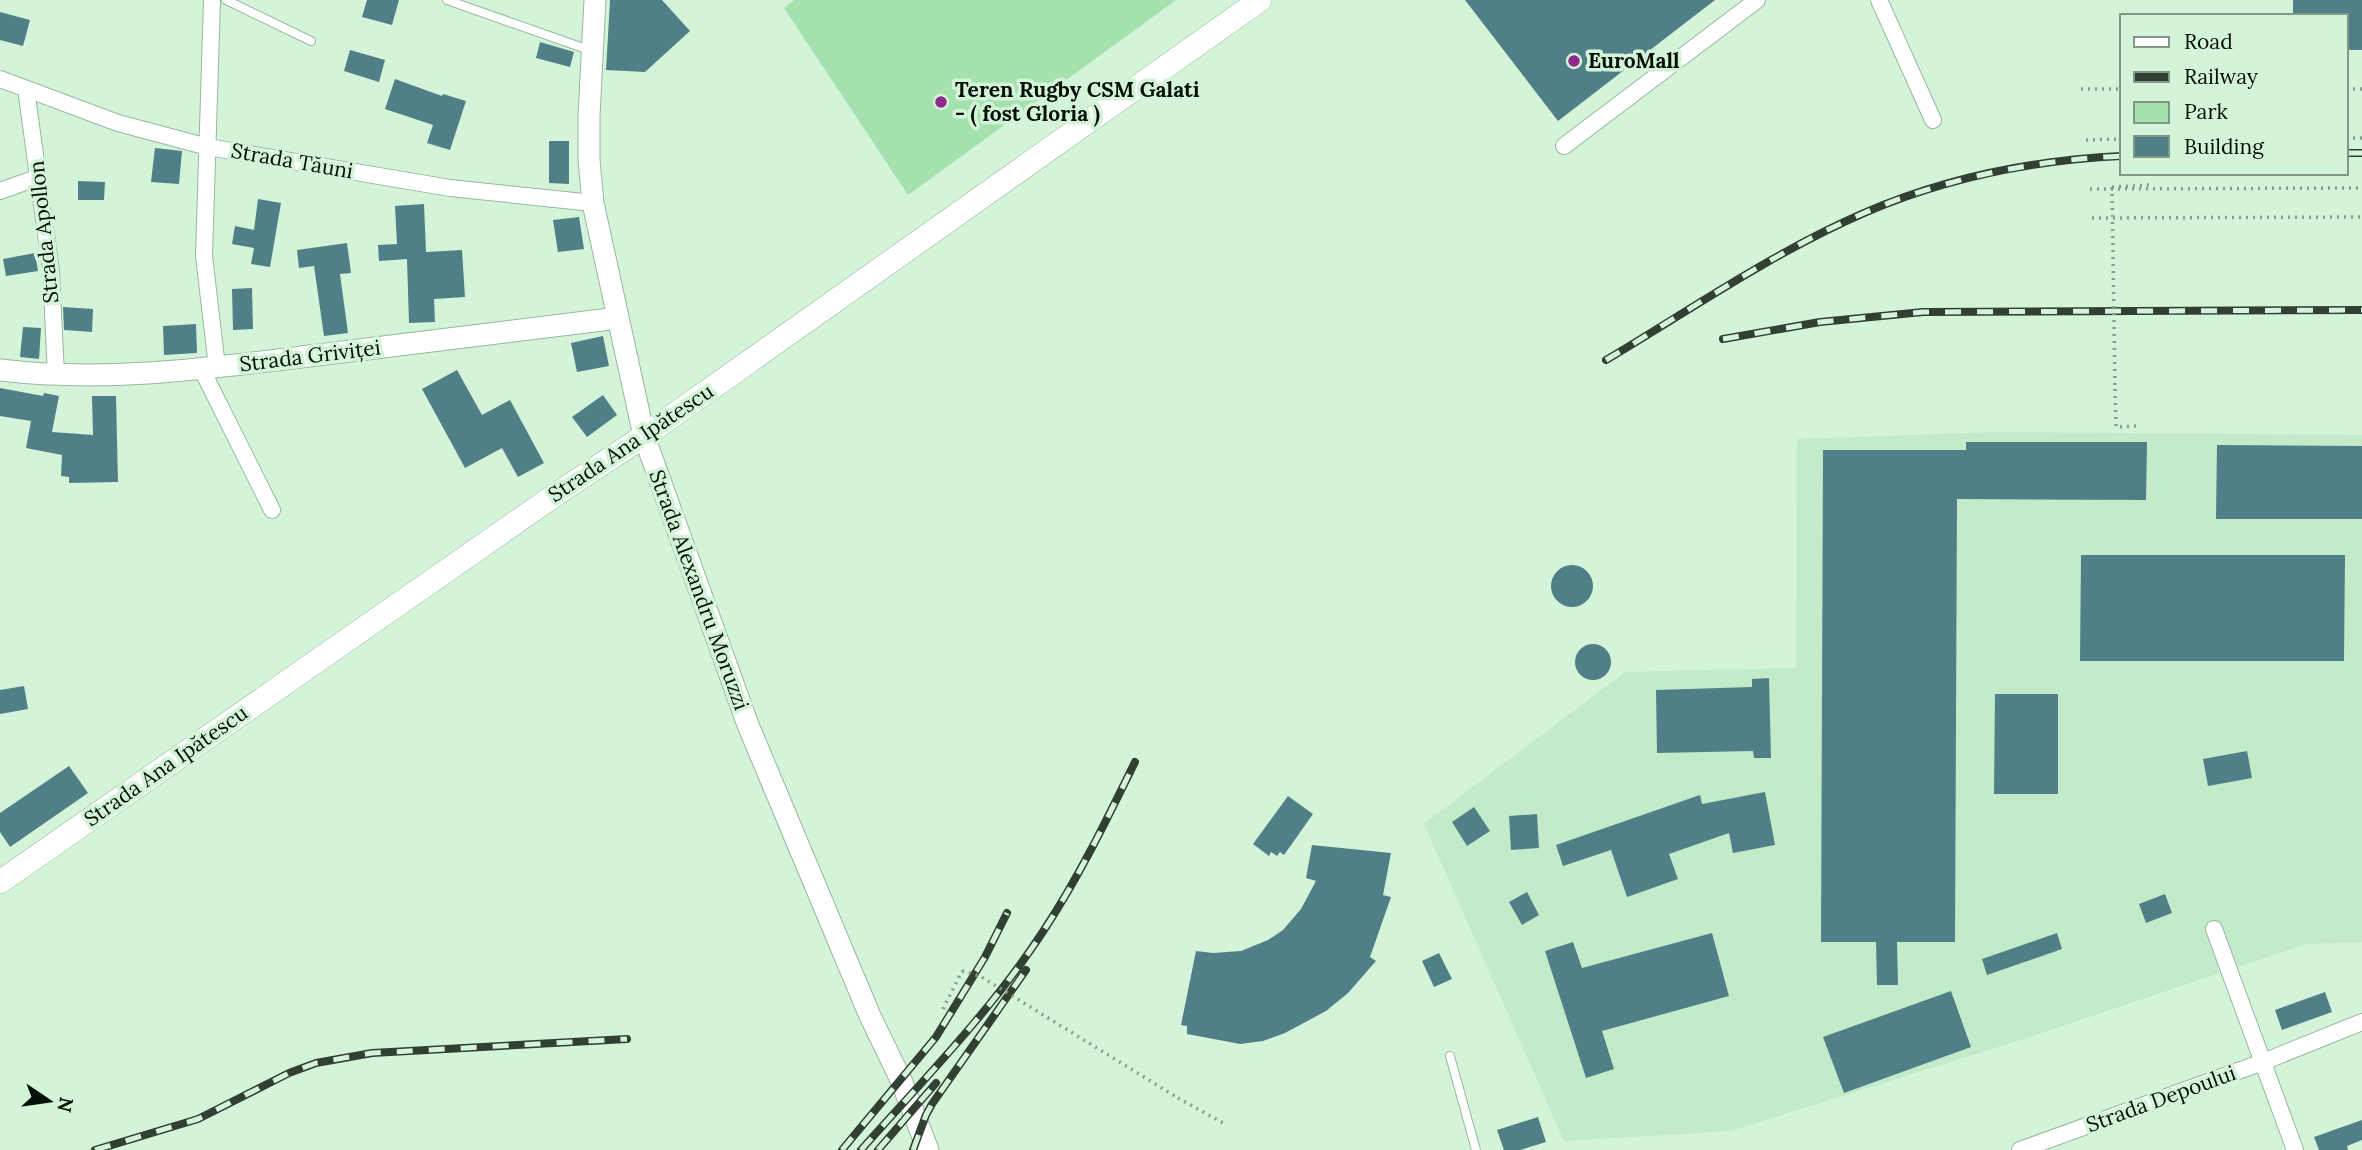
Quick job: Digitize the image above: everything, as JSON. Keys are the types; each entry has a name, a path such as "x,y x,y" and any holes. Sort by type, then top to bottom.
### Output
{"main road":[{"name":"Strada Ana Ipătescu","path":"0,881 644,436 1260,0"}],"street":[{"path":"212,0 204,256 210,368 272,510"},
{"name":"Strada Alexandru Moruzzi","path":"595,0 589,160 593,203 644,436 748,725 870,1016 901,1080 928,1150"},
{"path":"1564,146 1756,0"},
{"path":"1879,0 1933,120"},
{"name":"Strada Tăuni","path":"0,79 118,122 208,147 450,188 593,203"},
{"name":"Strada Apollon","path":"26,89 51,271 56,375"},
{"path":"0,191 39,177"},
{"name":"Strada Griviței","path":"0,370 56,375 210,368 618,318"},
{"name":"Strada Depoului","path":"2214,929 2295,1150"},
{"path":"2263,1062 2362,1022"},
{"name":"Strada Depoului","path":"2021,1150 2263,1062"}],"lane":[{"path":"226,0 311,41"},
{"path":"447,0 592,51"},
{"path":"1450,1056 1476,1150"}],"path":[{"path":"2081,89 2120,89"},
{"path":"2086,140 2120,139"},
{"path":"2137,426 2116,427 2112,187 2149,186"},
{"path":"2090,189 2362,188"},
{"path":"2092,218 2362,217"},
{"path":"943,1009 962,971 980,976 1225,1124"}],"shaded area":[{"path":"1998,432 2362,435 2362,942 2306,944 2027,1038 1731,1131 1564,1141 1424,824 1625,672 1796,668 1797,439"}],"green space":[{"name":"Teren Rugby CSM Galati - ( fost Gloria )","path":"794,0 1176,0 908,195 784,8"}],"building":[{"path":"367,0 399,0 392,25 362,17"},
{"path":"610,0 662,0 690,31 645,72 606,70"},
{"name":"EuroMall","path":"1465,0 1715,0 1558,121"},
{"path":"2293,0 2362,0 2362,50 2348,50 2348,14 2293,14"},
{"path":"0,12 30,20 23,46 0,40"},
{"path":"540,42 574,52 570,67 536,58"},
{"path":"350,50 385,60 379,82 344,71"},
{"path":"395,79 442,96 443,94 466,101 450,150 427,143 433,125 385,109"},
{"path":"549,141 569,141 569,184 549,183"},
{"path":"155,148 182,151 179,184 151,182"},
{"path":"78,181 105,182 104,200 78,200"},
{"path":"258,199 281,203 270,267 251,264 254,248 232,244 235,226 254,230"},
{"path":"424,204 426,252 462,250 465,297 434,299 435,322 409,323 407,259 379,261 378,245 397,244 395,206"},
{"path":"579,217 584,249 558,252 553,220"},
{"path":"347,243 351,273 340,274 348,333 324,336 314,266 299,268 297,250"},
{"path":"35,253 38,271 6,276 3,259"},
{"path":"252,288 253,329 233,330 232,289"},
{"path":"63,307 93,309 92,332 64,330"},
{"path":"196,324 197,353 164,355 163,326"},
{"path":"23,327 41,328 39,359 20,357"},
{"path":"603,336 609,366 577,372 571,343"},
{"path":"457,370 482,415 510,400 544,463 518,477 502,448 465,468 422,389"},
{"path":"0,388 43,396 44,393 59,396 52,432 93,435 92,396 116,396 118,482 69,483 69,477 61,476 62,455 26,448 31,421 0,416"},
{"path":"603,395 617,415 587,437 572,417"},
{"path":"1966,442 2147,442 2146,500 1957,499 1955,942 1897,942 1898,985 1877,985 1876,942 1821,942 1823,450 1966,450"},
{"path":"2217,445 2362,446 2362,519 2216,519"},
{"path":"2081,555 2345,555 2344,661 2080,661"},
{"path":"1572,565 1587,571 1593,586 1587,601 1572,607 1557,601 1551,586 1557,571"},
{"path":"1593,644 1605,650 1611,662 1605,674 1593,680 1581,674 1575,662 1581,650"},
{"path":"1769,678 1771,758 1754,758 1753,751 1657,753 1656,690 1752,687 1752,679"},
{"path":"24,686 28,709 0,714 0,690"},
{"path":"1995,694 2058,694 2058,794 1994,794"},
{"path":"2247,751 2252,778 2208,786 2203,759"},
{"path":"69,766 88,793 10,847 0,832 0,813"},
{"path":"1765,792 1775,845 1733,853 1729,833 1669,854 1678,879 1627,897 1611,850 1563,866 1556,845 1700,795 1702,804"},
{"path":"1288,796 1313,814 1284,855 1280,852 1277,856 1271,852 1269,856 1253,844"},
{"path":"1474,807 1490,831 1467,846 1452,822"},
{"path":"1537,814 1539,848 1511,850 1509,816"},
{"path":"1312,845 1391,853 1383,895 1391,897 1370,957 1376,961 1348,993 1326,1011 1285,1033 1263,1041 1240,1044 1187,1034 1187,1026 1181,1025 1196,951 1241,951 1268,940 1283,930 1301,909 1316,881 1306,878"},
{"path":"1527,892 1539,915 1522,925 1509,902"},
{"path":"2165,894 2172,913 2146,923 2139,904"},
{"path":"1712,933 1729,996 1602,1031 1614,1069 1586,1078 1545,951 1573,942 1582,968"},
{"path":"2057,933 2062,949 1987,975 1982,959"},
{"path":"1439,953 1452,979 1434,987 1422,961"},
{"path":"1951,991 1971,1047 1844,1093 1823,1037"},
{"path":"2325,992 2332,1012 2282,1030 2275,1010"},
{"path":"1538,1117 1546,1142 1520,1150 1504,1150 1497,1130"},
{"path":"2362,1120 2362,1140 2347,1146 2348,1150 2319,1150 2314,1137"}],"railway":[{"path":"2348,153 2362,153"},
{"path":"1606,360 1733,282 1798,245 1864,213 1926,190 1990,173 2056,162 2120,156"},
{"path":"1723,339 1820,322 1923,312 2362,310"},
{"path":"861,1150 957,1043 1024,960 1081,869 1135,762"},
{"path":"842,1150 936,1037 985,957 1007,913"},
{"path":"913,1150 932,1104 1026,970"},
{"path":"95,1150 198,1119 289,1073 316,1063 372,1053 627,1039"},
{"path":"878,1150 936,1083"}],"place":[{"name":"EuroMall","path":"1574,61"},
{"name":"Teren Rugby CSM Galati - ( fost Gloria )","path":"941,102"}]}
